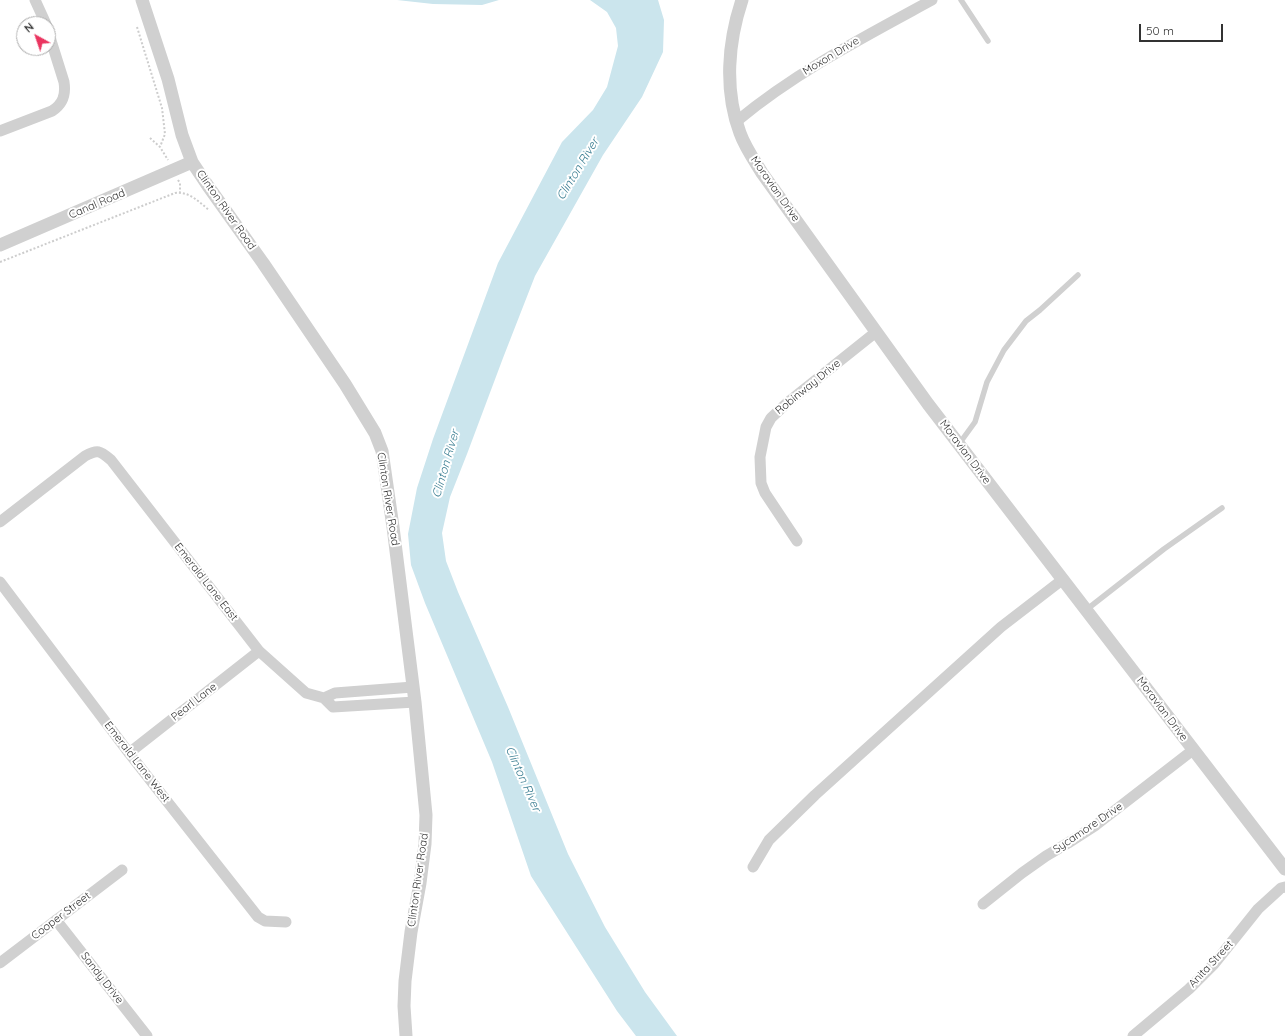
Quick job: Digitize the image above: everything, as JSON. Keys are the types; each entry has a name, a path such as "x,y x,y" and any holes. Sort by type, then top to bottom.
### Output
{"street":[{"path":"34,0 42,16"},
{"name":"Clinton River Road","path":"142,0 168,79 182,135 192,162 345,384 375,434 384,460 415,702 426,815 425,844 407,956 404,1006 406,1036"},
{"name":"Moravian Drive","path":"742,0 732,38 729,61 732,103 740,133 762,173 959,445 1285,869"},
{"name":"Moxon Drive","path":"736,121 820,62 932,0"},
{"path":"0,131 52,110 63,100 65,90 64,82 56,56"},
{"name":"Canal Road","path":"0,245 80,212 192,162"},
{"name":"Robinway Drive","path":"797,541 765,493 762,483 760,458 766,427 771,418 787,402 876,332"},
{"name":"Emerald Lane East","path":"0,522 85,456 92,452 99,452 110,460 259,651 306,693 324,698 333,707 415,702"},
{"path":"754,867 769,840 814,795 1001,627 1062,580"},
{"name":"Emerald Lane West","path":"0,582 129,753 258,917 265,921 286,922"},
{"name":"Pearl Lane","path":"129,753 259,651"},
{"path":"324,698 335,693 413,687"},
{"name":"Sycamore Drive","path":"983,904 1046,856 1096,825 1193,750"},
{"name":"Cooper Street","path":"0,962 122,870"},
{"name":"Anita Street","path":"1133,1036 1189,989 1214,964 1258,909 1276,892 1285,887"},
{"name":"Sandy Drive","path":"56,920 147,1036"}],"lane":[{"path":"961,0 988,41"},
{"path":"959,445 975,422 987,382 1004,350 1026,321 1078,275"},
{"path":"1086,610 1164,549 1222,508"}],"path":[{"path":"135,22 162,108 165,134 160,147"},
{"path":"150,138 160,147 167,158"},
{"path":"180,183 180,192"},
{"path":"0,262 168,195 180,192 192,196 209,210"}],"water":[{"path":"397,0 499,0 482,5 433,4"},
{"name":"Clinton River","path":"590,0 658,0 664,20 663,52 642,97 603,155 535,276 450,497 442,533 446,561 458,592 508,707 568,854 605,927 645,992 677,1036 636,1036 617,1011 531,876 492,762 425,603 411,565 408,534 417,488 433,439 498,263 562,142 593,110 607,87 618,46 616,28 607,12"}]}
